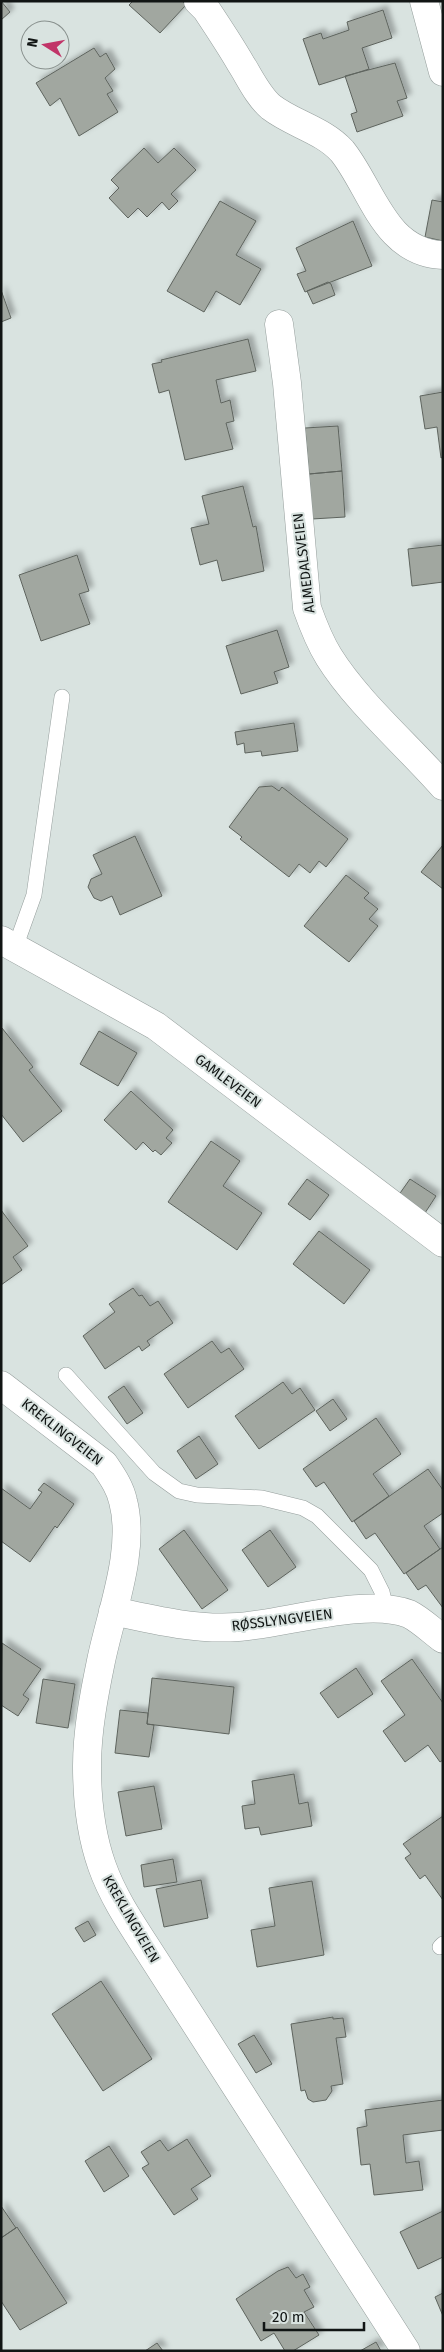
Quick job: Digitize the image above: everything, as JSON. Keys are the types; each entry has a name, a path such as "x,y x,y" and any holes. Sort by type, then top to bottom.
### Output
{"street":[{"path":"198,1 206,9 257,91 269,105 281,114 331,141 342,151 388,226 402,240 434,255 443,255"},
{"path":"424,1 443,72"},
{"name":"ALMEDALSVEIEN","path":"278,324 287,383 307,608 316,634 329,658 361,698 443,786"},
{"name":"GAMLEVEIEN","path":"8,944 156,1026 443,1243"},
{"name":"KREKLINGVEIEN","path":"1,1385 104,1464 116,1481 123,1500 127,1524 125,1555 95,1697 87,1765 94,1837 102,1866 117,1899 154,1959 406,2351"},
{"name":"RØSSLYNGVEIEN","path":"113,1611 164,1622 237,1627 346,1611 386,1609 409,1614 443,1639"}],"lane":[{"path":"8,944 34,895 62,697"},
{"path":"66,1375 154,1473 174,1488 197,1494 262,1498 303,1508 318,1516 371,1570 382,1592 386,1609"}],"building":[{"path":"1,1 10,12 1,20"},
{"path":"133,1 182,1 186,5 160,33 129,5"},
{"path":"383,10 392,38 362,48 369,69 319,85 303,39 321,33 323,39 349,30 347,22"},
{"path":"94,48 100,57 106,53 115,69 105,78 113,91 107,94 118,112 79,136 60,98 50,106 36,83 58,70 70,70 70,62"},
{"path":"395,63 407,98 397,101 403,116 357,132 351,114 357,112 345,76"},
{"path":"144,148 158,163 174,148 196,170 171,194 178,201 169,210 162,202 147,217 138,208 128,218 109,198 119,188 111,180"},
{"path":"432,200 443,202 443,241 425,237"},
{"path":"220,201 256,221 236,255 261,269 240,305 216,291 204,312 167,291"},
{"path":"353,221 372,266 305,292 297,274 306,271 296,248"},
{"path":"328,282 331,284 335,295 313,304 307,291"},
{"path":"1,290 11,318 1,322"},
{"path":"248,339 256,371 216,380 221,403 230,400 234,421 226,423 233,449 185,460 169,390 159,393 152,364 162,362 161,360"},
{"path":"443,392 443,457 441,458 437,427 425,429 420,396"},
{"path":"338,426 342,471 309,474 305,428"},
{"path":"342,471 345,517 312,519 309,474"},
{"path":"243,486 253,527 256,526 264,571 222,581 217,560 200,565 191,528 209,524 202,496"},
{"path":"443,545 443,582 412,586 408,549"},
{"path":"77,555 89,591 79,594 90,624 41,641 19,575"},
{"path":"277,630 289,667 274,672 278,683 241,694 226,646"},
{"path":"294,723 298,751 262,756 261,751 245,753 244,743 237,745 235,732"},
{"path":"272,786 279,791 282,787 348,839 326,867 319,861 310,873 299,864 289,877 240,839 242,837 229,827 259,787"},
{"path":"135,836 162,896 120,915 112,896 101,901 94,898 88,887 91,879 102,874 93,855"},
{"path":"443,845 443,889 421,872"},
{"path":"346,875 369,893 364,898 378,909 369,919 378,926 349,962 304,926"},
{"path":"2,1028 33,1067 29,1070 62,1111 23,1142 1,1114"},
{"path":"99,1031 137,1053 118,1086 80,1064"},
{"path":"131,1091 173,1130 166,1138 172,1143 161,1155 155,1150 153,1152 143,1142 136,1150 104,1120"},
{"path":"211,1141 240,1161 223,1186 262,1213 237,1250 168,1202"},
{"path":"307,1179 329,1195 310,1220 288,1204"},
{"path":"410,1179 436,1196 425,1213 398,1196"},
{"path":"1,1210 28,1246 13,1257 22,1270 1,1285"},
{"path":"319,1231 370,1270 344,1304 293,1264"},
{"path":"133,1288 139,1296 142,1295 150,1306 158,1301 173,1323 147,1341 150,1345 142,1351 139,1346 105,1369 83,1336 115,1312 109,1304"},
{"path":"212,1341 221,1353 229,1348 244,1369 188,1408 164,1374"},
{"path":"283,1382 292,1394 300,1388 315,1410 259,1449 235,1416"},
{"path":"124,1386 143,1413 127,1424 108,1397"},
{"path":"333,1399 347,1419 330,1431 316,1411"},
{"path":"376,1418 401,1454 373,1474 389,1496 352,1522 324,1482 316,1487 303,1469"},
{"path":"199,1436 218,1464 196,1479 177,1451"},
{"path":"428,1469 443,1490 443,1513 424,1526 440,1549 404,1574 375,1533 366,1539 354,1521"},
{"path":"44,1483 74,1504 57,1528 55,1526 30,1562 1,1541 1,1488 30,1509 42,1492 38,1490"},
{"path":"184,1530 228,1590 202,1609 159,1549"},
{"path":"270,1530 296,1567 268,1587 242,1550"},
{"path":"443,1547 443,1608 426,1585 418,1590 406,1573"},
{"path":"2,1643 41,1669 23,1695 29,1699 18,1716 1,1705"},
{"path":"412,1659 443,1703 443,1760 440,1762 428,1745 405,1762 383,1731 405,1715 381,1681"},
{"path":"356,1668 373,1694 338,1718 320,1693"},
{"path":"152,1678 234,1687 229,1734 147,1724"},
{"path":"43,1679 75,1684 68,1728 36,1723"},
{"path":"120,1710 148,1713 147,1724 154,1725 149,1757 115,1753"},
{"path":"294,1774 299,1804 308,1802 312,1826 261,1835 259,1827 245,1829 242,1806 255,1804 252,1781"},
{"path":"154,1786 162,1829 126,1836 118,1792"},
{"path":"443,1816 443,1900 425,1875 420,1879 405,1858 411,1854 403,1844"},
{"path":"173,1859 177,1882 144,1887 141,1865"},
{"path":"201,1880 208,1918 164,1927 156,1889"},
{"path":"312,1881 324,1955 257,1967 251,1930 275,1926 269,1888"},
{"path":"88,1921 96,1935 84,1942 75,1928"},
{"path":"101,1981 152,2059 103,2091 52,2014"},
{"path":"333,2017 333,2019 343,2018 346,2037 336,2038 343,2084 331,2086 332,2091 326,2100 313,2102 308,2099 305,2090 301,2091 291,2024"},
{"path":"254,2035 272,2064 256,2073 238,2044"},
{"path":"443,2100 443,2130 403,2135 406,2163 419,2161 423,2190 374,2195 370,2164 361,2165 357,2128 367,2126 365,2110"},
{"path":"187,2139 211,2176 191,2189 198,2199 174,2215 142,2168 149,2164 141,2152 160,2140 168,2151"},
{"path":"109,2146 129,2176 104,2192 85,2161"},
{"path":"1,2206 16,2228 1,2238"},
{"path":"443,2211 443,2257 418,2269 400,2232"},
{"path":"17,2227 67,2303 20,2330 1,2301 1,2238"},
{"path":"288,2267 296,2278 303,2274 310,2287 304,2290 314,2307 304,2312 319,2335 293,2351 285,2351 274,2333 261,2341 236,2299 278,2271"},
{"path":"443,2293 443,2316 435,2297"},
{"path":"376,2342 381,2351 360,2351"},
{"path":"157,2343 163,2351 145,2351"}]}
